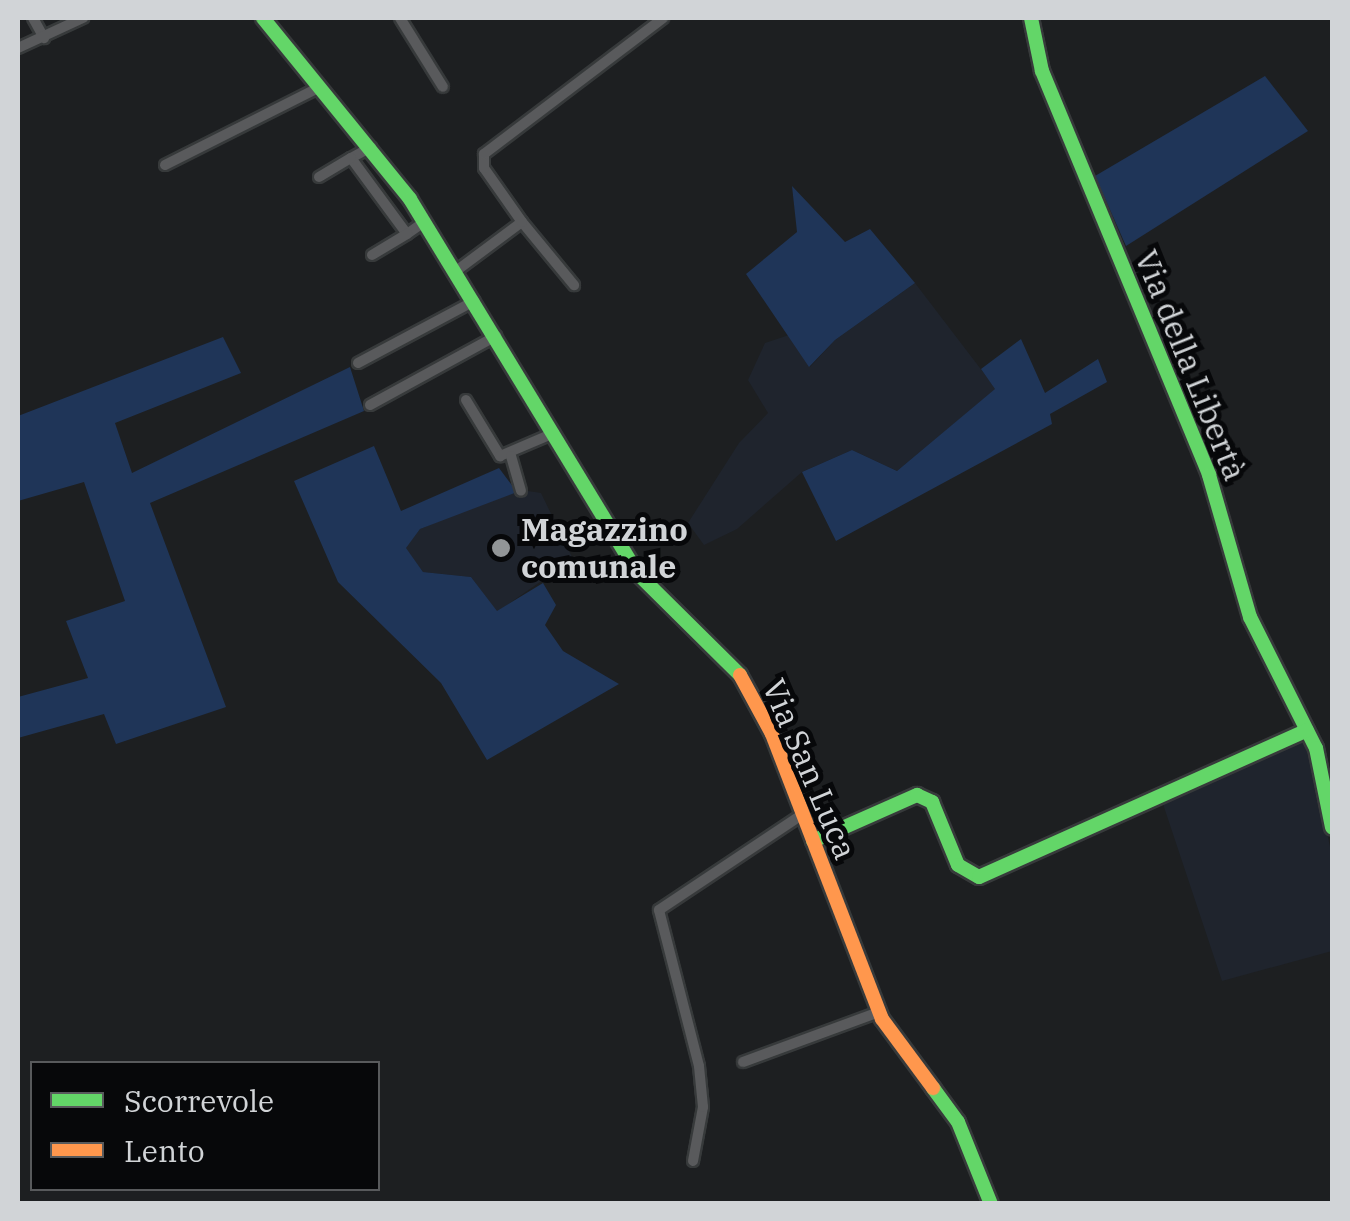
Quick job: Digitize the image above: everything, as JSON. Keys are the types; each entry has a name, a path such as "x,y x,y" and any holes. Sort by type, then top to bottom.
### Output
{"street":[{"path":"33,18 44,38"},
{"path":"18,48 83,18"},
{"name":"Via San Luca","path":"264,18 370,147 424,222 637,573 738,671 803,814 879,1012 958,1122 991,1204"},
{"path":"400,18 442,87"},
{"path":"574,285 484,168 484,154 663,18"},
{"name":"Via della Libertà","path":"1031,18 1048,86 1209,475 1250,617 1307,730 1332,827"},
{"path":"165,165 320,88"},
{"path":"320,177 370,147"},
{"path":"351,158 407,234"},
{"path":"372,255 424,222"},
{"path":"456,272 522,222"},
{"path":"358,363 474,301"},
{"path":"370,405 496,336"},
{"path":"466,400 500,456 511,456 554,433"},
{"path":"511,456 521,491"},
{"path":"813,841 917,795 932,802 958,866 979,877 1307,730"},
{"path":"693,1161 703,1107 699,1066 660,910 803,814"},
{"path":"743,1062 879,1012"}],"shaded area":[{"path":"1265,76 1308,131 1126,246 1095,176"},
{"path":"792,186 845,242 870,229 915,283 835,340 809,367 746,274 797,232"},
{"path":"915,283 996,389 897,471 852,450 802,472 737,529 704,545 688,523 739,443 768,413 748,380 765,343 792,334 810,367 835,340"},
{"path":"223,337 241,373 115,423 132,473 350,367 364,411 150,503 226,707 116,744 104,714 18,738 18,697 88,678 66,621 125,601 84,482 18,501 18,416"},
{"path":"1021,339 1045,393 1098,359 1107,382 1050,414 1052,424 836,541 802,472 852,450 897,471 995,389 981,369"},
{"path":"374,446 401,511 499,468 517,492 420,529 406,548 423,572 471,577 497,611 543,583 556,605 545,625 563,651 619,684 487,760 441,683 338,582 294,481"},
{"path":"515,489 541,493 573,559 497,612 471,577 423,572 405,548 420,529"},
{"path":"1306,733 1332,856 1332,951 1222,981 1159,792"}],"traffic: fast":[{"path":"263,18 410,199 637,573 740,675"},
{"path":"1031,18 1042,71 1209,475 1250,617 1316,748 1332,827"},
{"path":"813,841 917,795 932,802 958,865 979,877 1307,730"},
{"path":"933,1088 958,1122 991,1204"}],"traffic: slow":[{"path":"740,675 772,734 882,1019 933,1088"}],"place":[{"name":"Magazzino comunale","path":"501,548"}]}
